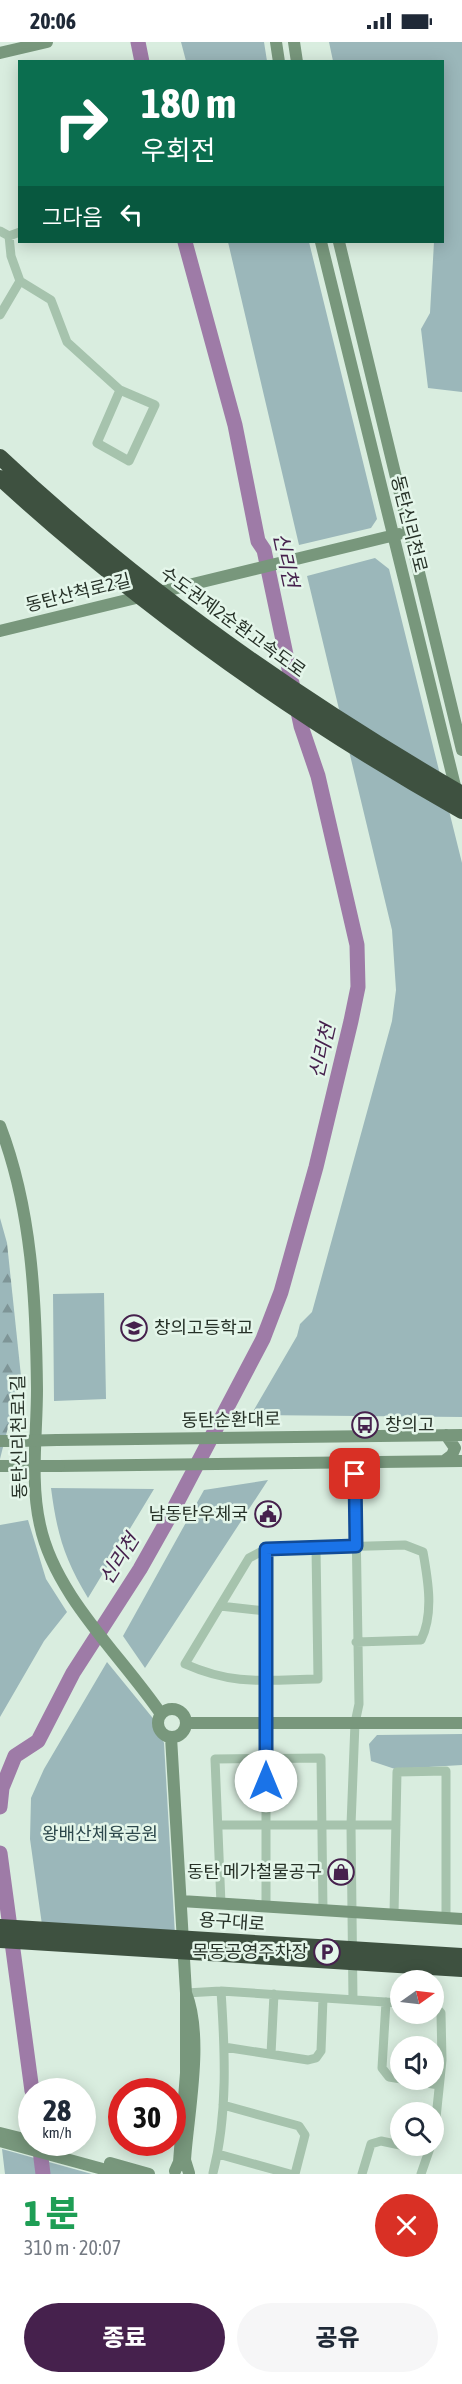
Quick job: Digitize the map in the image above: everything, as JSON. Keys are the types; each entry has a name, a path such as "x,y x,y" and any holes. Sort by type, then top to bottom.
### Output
{"highway":[{"name":"수도권제2순환고속도로","path":"0,457 88,535 208,632 290,689 462,794"},
{"name":"수도권제2순환고속도로","path":"0,478 82,550 189,635 290,704 462,814"},
{"name":"용구대로","path":"0,1927 462,1956"},
{"name":"용구대로","path":"0,1940 462,1969"}],"street":[{"path":"0,53 47,42"},
{"path":"276,42 279,60"},
{"path":"294,42 297,60"},
{"path":"0,231 9,236 18,233"},
{"path":"9,236 11,256 20,280 51,300 67,342 120,390 155,405 129,461 97,443 120,390"},
{"name":"동탄신리천로","path":"321,243 462,814"},
{"name":"동탄신리천로","path":"339,243 462,750"},
{"path":"0,315 20,280"},
{"path":"382,490 391,494 398,484"},
{"name":"동탄산척로2길","path":"0,631 409,532"},
{"path":"404,579 410,571 419,574"},
{"name":"동탄신리천로1길","path":"0,1126 15,1163 26,1220 30,1260 37,1389 34,1470 39,1525 58,1576 161,1714 159,1726 163,1733 171,1737"},
{"path":"444,1461 452,1455 455,1448 446,1435"},
{"name":"동탄순환대로","path":"0,1441 462,1435"},
{"path":"0,1466 462,1461"},
{"path":"353,2000 351,1825 355,1723 359,1704 356,1642 355,1462"},
{"path":"316,1548 318,1679 238,1681 211,1676 184,1664 249,1558 266,1549 405,1545 423,1552 428,1579 428,1627 421,1640 356,1642"},
{"path":"266,1549 266,1906"},
{"path":"220,1606 266,1611"},
{"path":"161,1714 169,1709 177,1709 184,1714 186,1723 180,1735 171,1737 186,1993 185,2089 180,2155 172,2173 190,2173 185,2160 193,2045 190,2004 186,1993"},
{"path":"186,1723 266,1725 462,1723"},
{"path":"221,1904 215,1760 321,1758 323,1910"},
{"path":"394,1914 397,1772 446,1771 446,1918"},
{"path":"218,1825 396,1825"},
{"path":"181,1901 462,1919"},
{"path":"186,1993 221,1991 390,2002"},
{"path":"213,2173 218,2154 223,2105 224,2047 221,1991"},
{"path":"271,2054 274,1994"},
{"path":"224,2047 308,2060 316,2058 321,2051 323,1998"},
{"path":"386,2002 382,2068 390,2077"},
{"path":"223,2105 299,2126 305,2135 295,2174"},
{"path":"1,2137 18,2140"},
{"path":"1,2137 125,2171 149,2174"},
{"path":"362,2174 371,2144 381,2141 390,2143"},
{"path":"218,2154 290,2174"},
{"path":"77,2156 125,2171"},
{"path":"422,2174 428,2156"}],"green space":[{"path":"181,42 264,42 267,60 186,60"},
{"path":"329,42 462,42 462,392 428,388 421,329 430,313 434,243 444,243 444,60 333,60"},
{"path":"228,243 309,243 377,519 371,528 299,545"},
{"path":"375,558 389,569 462,863 462,1417 251,1415 297,1336 300,1324 312,1312 392,1021 396,990 392,930 307,576"},
{"path":"0,1218 7,1243 21,1376 0,1459"},
{"path":"104,1293 106,1399 54,1401 53,1294"},
{"path":"268,1480 145,1668 123,1636 204,1490"},
{"path":"51,1488 154,1489 88,1598 63,1545"},
{"path":"28,1520 46,1579 67,1612 44,1641 0,1717 0,1525"},
{"name":"왕배산체육공원","path":"107,1662 156,1722 164,1743 175,1935 43,1932 30,1839 31,1798 44,1769"},
{"path":"462,1734 462,1765 395,1769 371,1761 369,1744 377,1735"},
{"path":"2,2149 18,2153 18,2156 27,2156 92,2174 5,2174"}],"waterway":[{"name":"신리천","path":"138,42 142,60"},
{"name":"신리천","path":"0,1807 2,1788 15,1756 38,1741 73,1673 140,1569 171,1514 263,1339 281,1292 316,1167 358,987 357,945 318,776 301,726 264,550 258,541 235,425 185,243"},
{"name":"신리천","path":"0,1853 30,2078"},
{"name":"신리천","path":"41,2156 43,2174"}],"place":[{"name":"창의고등학교","path":"134,1328"},
{"name":"창의고","path":"365,1425"},
{"name":"남동탄우체국","path":"268,1514"},
{"name":"동탄 메가철물공구","path":"341,1872"},
{"name":"목동공영주차장","path":"327,1952"}],"route":[{"path":"266,1781 266,1549 356,1546 355,1474"}]}
